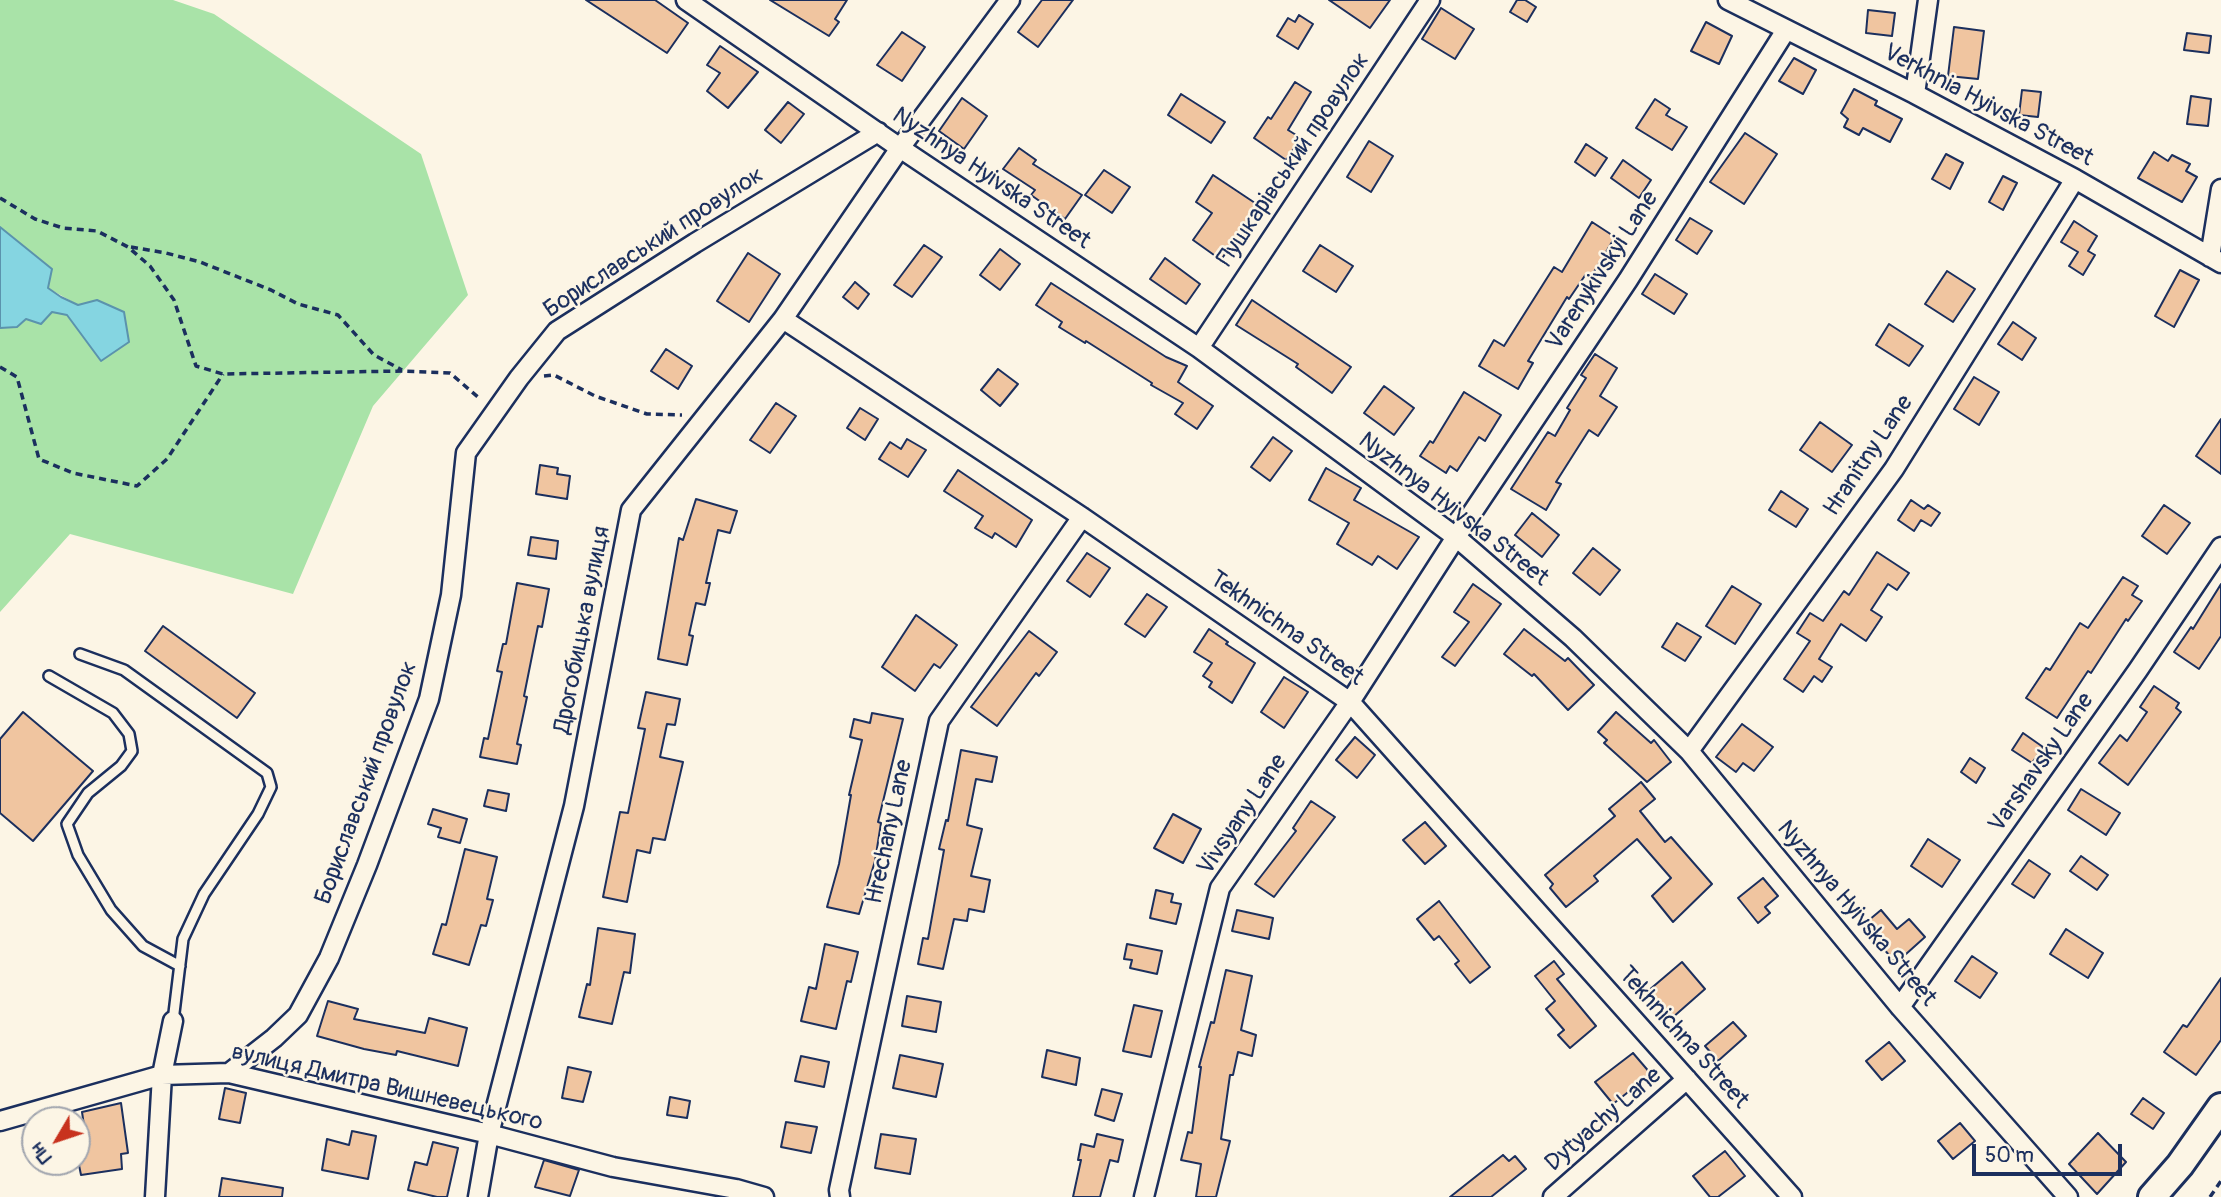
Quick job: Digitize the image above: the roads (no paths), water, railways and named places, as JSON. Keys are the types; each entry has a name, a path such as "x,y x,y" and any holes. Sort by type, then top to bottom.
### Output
{"main road":[{"path":"2152,1197 2180,1165 2221,1107"}],"street":[{"name":"Nyzhnya Hyivska Street","path":"685,0 1199,348 1456,537 1573,638 1689,751 1900,1007 2068,1197"},
{"name":"Дрогобицька вулиця","path":"478,1197 489,1134 574,806 631,510 783,319 900,148 1010,0"},
{"name":"Пушкарівський провулок","path":"1199,348 1430,0"},
{"name":"Verkhnia Hyivska Street","path":"1728,0 1914,93 2075,179 2216,260"},
{"path":"1914,93 1928,0"},
{"name":"Varenykivskyi Lane","path":"1456,537 1628,280 1786,30"},
{"name":"Бориславський провулок","path":"229,1073 274,1038 298,1015 330,958 429,699 451,595 466,453 519,378 557,331 878,132"},
{"name":"Hranitny Lane","path":"1689,751 1894,469 2075,179"},
{"path":"2216,260 2221,189"},
{"name":"Tekhnichna Street","path":"783,319 1082,517 1350,702 1792,1197"},
{"name":"Hrechany Lane","path":"840,1197 839,1190 939,721 1082,517"},
{"name":"Vivsyany Lane","path":"1143,1197 1220,888 1350,702 1456,537"},
{"name":"Varshavsky Lane","path":"1900,1007 2138,670 2221,547"},
{"path":"155,1197 162,1075 173,1021"},
{"name":"вулиця Дмитра Вишневецького","path":"0,1121 162,1075 229,1073 489,1134 613,1167 736,1189 764,1197"},
{"name":"Dytyachy Lane","path":"1553,1197 1688,1079"}],"lane":[{"path":"80,654 124,670 267,773 271,787 258,814 204,894 183,939 173,1021"},
{"path":"49,676 113,713 129,734 132,751 121,766 88,793 67,824 78,855 111,910 143,946 180,967"}],"water":[{"path":"0,227 52,269 48,288 61,297 78,305 97,300 124,312 129,342 101,361 67,315 52,312 41,324 26,319 17,327 0,328"}]}
